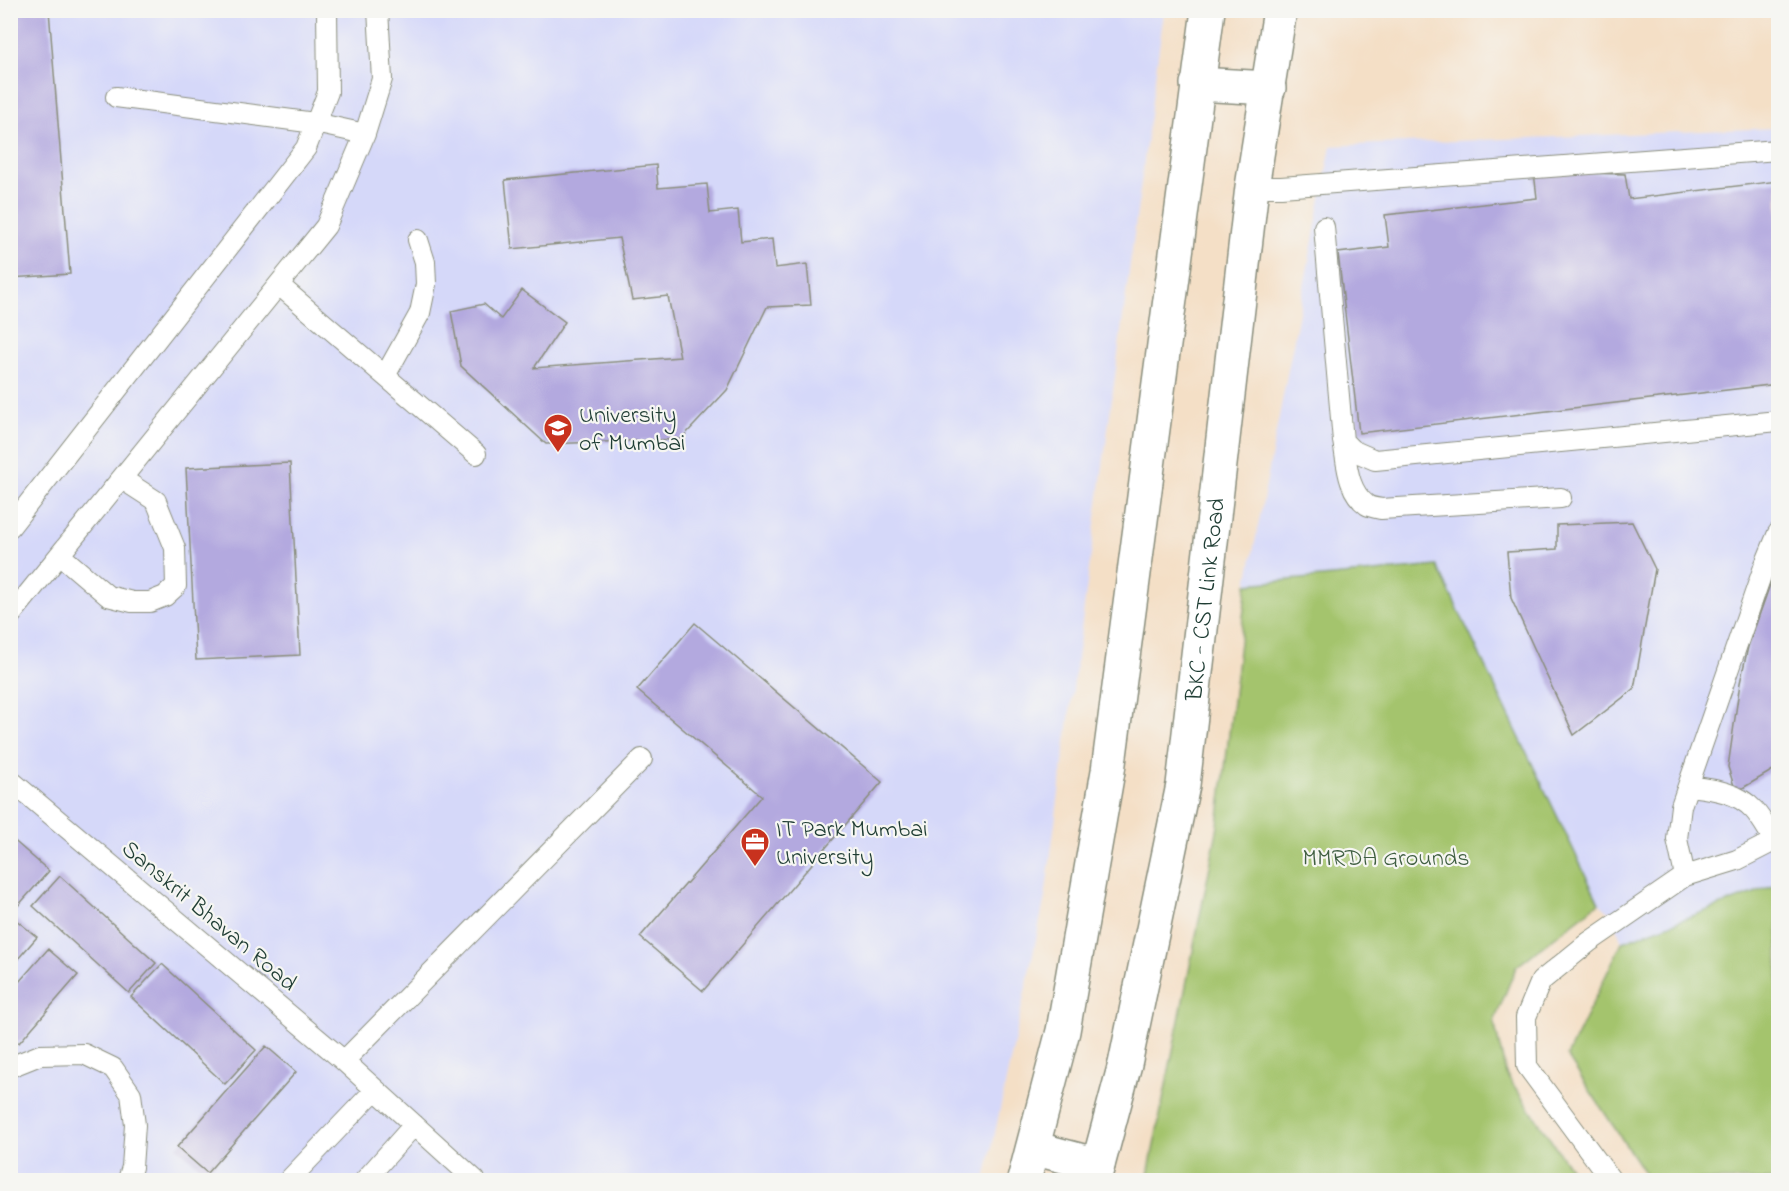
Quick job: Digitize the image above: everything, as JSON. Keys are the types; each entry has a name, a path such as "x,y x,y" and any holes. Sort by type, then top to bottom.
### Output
{"street":[{"path":"1024,1180 1063,1032 1108,771 1208,10"},
{"name":"BKC - CST Link Road","path":"1096,1173 1125,1064 1183,785 1252,187 1280,10"},
{"path":"1197,84 1269,88"},
{"path":"1032,1148 1096,1173"}],"lane":[{"path":"10,527 306,147 328,92 327,10"},
{"path":"10,616 326,226 365,134 382,79 378,10"},
{"path":"116,97 315,123 365,134"},
{"path":"1252,187 1281,187 1779,150"},
{"path":"1324,227 1343,441 1349,475 1355,492 1367,506 1381,509 1561,498"},
{"path":"385,376 420,314 426,284 424,262 418,240"},
{"path":"279,285 476,454"},
{"path":"1343,441 1352,450 1375,460 1779,421"},
{"path":"60,555 108,596 132,602 150,602 165,596 176,586 175,548 156,501 122,479"},
{"path":"1684,876 1677,839 1682,806 1764,567 1779,533"},
{"path":"344,1061 642,759"},
{"name":"Sanskrit Bhavan Road","path":"10,780 344,1061 475,1180"},
{"path":"1611,1180 1527,1066 1526,1017 1541,981 1589,942 1684,876 1737,860 1777,840 1754,810 1742,800 1723,791 1688,786"},
{"path":"10,1067 40,1055 84,1054 113,1068 130,1094 135,1125 132,1167 128,1180"},
{"path":"289,1180 375,1090"},
{"path":"365,1180 414,1125"}],"shaded area":[{"name":"University of Mumbai","path":"10,11 1164,11 1045,897 985,1180 11,1180"},
{"path":"1778,128 1778,884 1622,942 1613,916 1599,903 1437,566 1247,584 1331,146"}],"green space":[{"name":"MMRDA Grounds","path":"1437,566 1599,903 1516,967 1494,1022 1506,1074 1578,1180 1147,1180 1218,826 1247,584"},
{"path":"1778,884 1778,1180 1649,1180 1567,1056 1622,942"}],"building":[{"path":"10,10 49,10 70,274 10,278"},
{"path":"656,165 658,188 707,184 710,213 738,210 741,242 772,239 775,268 807,264 811,305 767,307 727,390 681,439 546,444 461,366 451,311 484,304 501,319 522,290 565,322 534,368 680,357 668,296 632,300 619,238 512,249 505,180"},
{"path":"1534,172 1625,174 1629,199 1778,181 1778,384 1359,433 1338,253 1389,247 1385,215 1537,198"},
{"path":"290,463 300,655 196,660 186,468"},
{"path":"1632,522 1655,569 1634,689 1574,735 1511,598 1507,552 1557,549 1557,525"},
{"path":"1778,562 1778,767 1736,792 1728,767 1740,683 1748,647"},
{"name":"IT Park Mumbai University","path":"695,623 882,782 703,991 640,937 762,796 637,690"},
{"path":"10,837 49,871 16,908 10,902"},
{"path":"60,876 156,963 129,993 33,906"},
{"path":"10,915 37,937 10,968"},
{"path":"48,949 78,975 19,1043 10,1035 10,992"},
{"path":"162,964 256,1050 225,1084 131,997"},
{"path":"266,1046 296,1072 207,1173 177,1147"}],"place":[{"name":"University of Mumbai","path":"558,454"},
{"name":"IT Park Mumbai University","path":"755,868"}]}
